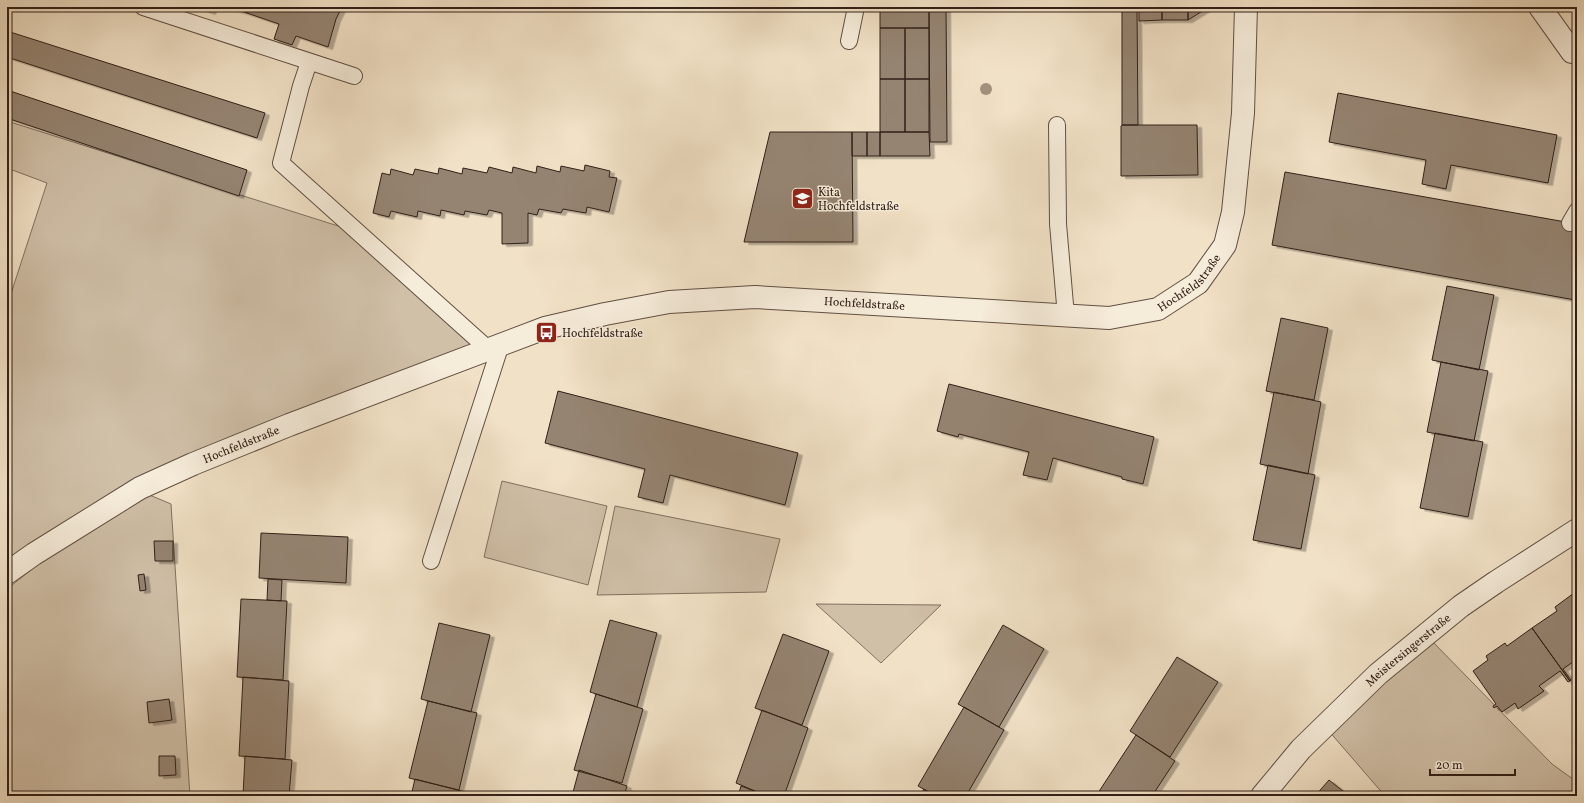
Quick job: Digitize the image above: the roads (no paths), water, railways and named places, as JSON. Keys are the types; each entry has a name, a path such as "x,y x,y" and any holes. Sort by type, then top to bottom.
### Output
{"street":[{"name":"Hochfeldstraße","path":"7,573 34,554 140,488 193,464 289,425 494,346 545,328 605,314 669,302 712,299 769,298 1109,318 1158,309 1198,283 1225,245 1233,212 1243,113 1246,7"},
{"path":"1540,7 1575,58"},
{"name":"Meistersingerstraße","path":"1262,796 1300,749 1378,674 1462,606 1502,577 1577,530"}],"lane":[{"path":"143,7 354,76"},
{"path":"849,41 856,7"},
{"path":"309,62 301,86 281,163 494,346 431,561"},
{"path":"1057,125 1058,224 1066,316"}],"place":[{"name":"Kita Hochfeldstraße","path":"803,199"},
{"name":"Hochfeldstraße","path":"546,333"}]}
